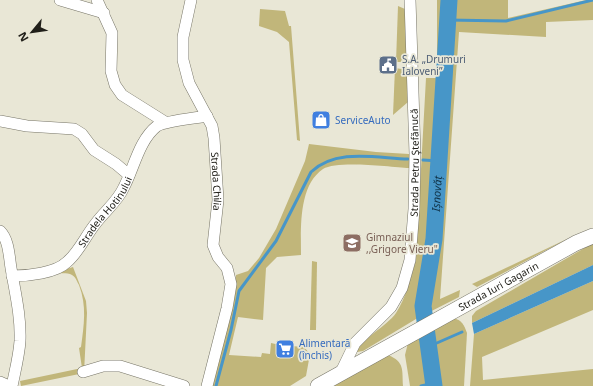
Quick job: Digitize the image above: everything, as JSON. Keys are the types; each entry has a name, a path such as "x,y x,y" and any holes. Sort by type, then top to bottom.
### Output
{"main road":[{"name":"Strada Iuri Gagarin","path":"318,386 576,243 593,236"}],"street":[{"path":"60,0 104,13"},
{"path":"97,0 112,33 111,71 115,85 122,95 165,122"},
{"name":"Strada Chilia","path":"191,0 183,37 183,60 189,84 207,116 214,138 218,200 213,245 218,257 227,268 231,284 227,308 207,386"},
{"name":"Strada Petru Ştefănucă","path":"340,374 355,343 384,316 391,307 402,288 410,260 414,209 415,154 410,0"},
{"path":"129,175 151,133 158,126 165,122 188,120 207,116"},
{"name":"Stradela Hotinului","path":"0,121 27,126 74,129 82,134 94,150 116,164 129,175 119,196 95,224 68,262 53,270 28,275 12,276"},
{"path":"0,231 5,238 18,305 20,339 11,386 0,382"},
{"path":"83,372 103,366 120,366 184,386"}],"shaded area":[{"path":"437,0 508,0 508,18 586,0 593,0 593,20 546,22 546,37 459,32 440,299 460,290 459,297 416,319 363,351 357,352 359,347 387,323 400,307 416,260 426,78 437,78"},
{"path":"398,6 405,9 408,62 396,62"},
{"path":"260,9 285,11 289,26 291,26 300,141 297,140 289,42 277,32 259,26"},
{"path":"395,68 408,70 408,102 393,115"},
{"path":"309,144 376,152 409,154 409,168 352,164 330,166 323,169 309,186 305,197 301,221 301,255 277,257 266,268 263,320 238,317 229,355 261,357 262,353 270,354 271,343 280,345 280,354 290,355 291,346 304,347 310,354 306,376 290,386 211,386 235,290 236,275 248,271 259,258 276,229 305,161"},
{"path":"569,238 477,287 472,284"},
{"path":"593,243 593,265 472,323 472,316 476,311"},
{"path":"312,261 317,262 316,330 310,330"},
{"path":"73,267 86,301 87,313 84,373 21,386 20,381 82,368 79,348 81,347 84,323 82,293 79,285 72,275 64,273 51,274"},
{"path":"593,281 593,310 482,357 483,380 593,369 593,386 470,386 474,334"},
{"path":"453,318 462,323 467,333 464,386 410,386 405,355 408,343"},
{"path":"388,355 397,361 402,367 403,386 331,386"}],"water":[{"path":"593,265 593,281 474,334 472,323"}],"waterway":[{"name":"Ișnovăț","path":"434,386 423,306 434,239 449,0"},
{"path":"448,20 506,21 593,0"},
{"path":"216,386 231,330 239,291 276,241 311,172 321,165 344,157 370,156 408,159"},
{"path":"423,160 439,161"},
{"path":"430,346 462,332"},
{"path":"421,386 434,383"}],"place":[{"name":"S.A. „Drumuri Ialoveni”","path":"388,65"},
{"name":"ServiceAuto","path":"321,120"},
{"name":"Gimnaziul ,,Grigore Vieru\"","path":"352,243"},
{"name":"Alimentară (închis)","path":"285,349"}]}
